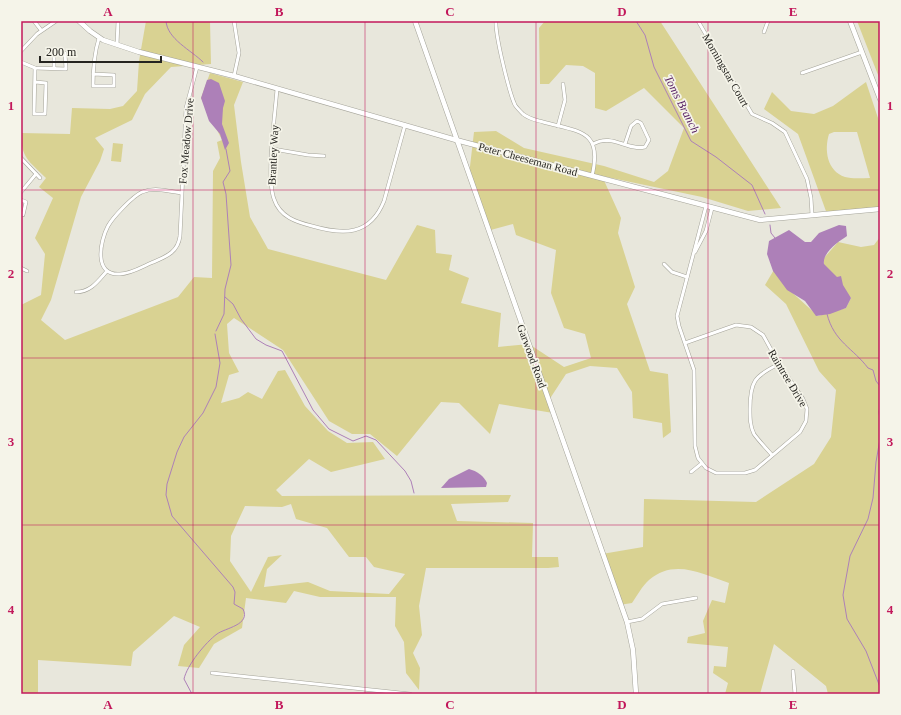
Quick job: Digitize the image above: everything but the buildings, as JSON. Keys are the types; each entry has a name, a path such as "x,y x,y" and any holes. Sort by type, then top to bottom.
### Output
{"street":[{"path":"34,21 41,30"},
{"path":"21,51 41,30 56,21"},
{"name":"Peter Cheeseman Road","path":"78,21 99,38 117,45 234,76 456,140 760,220 880,209"},
{"path":"117,45 118,21"},
{"path":"234,21 239,53 234,76"},
{"name":"Garwood Road","path":"415,21 626,622 633,650 636,694"},
{"path":"496,21 497,35 516,106 529,118 581,133 593,144 596,157 592,176"},
{"name":"Morningstar Court","path":"698,21 752,114 772,123 785,132 807,179 811,198 812,215"},
{"path":"764,32 768,21"},
{"path":"850,21 880,99"},
{"path":"93,74 114,75 114,86 93,86 93,74 94,58 99,38"},
{"path":"802,74 862,52"},
{"path":"21,62 35,68 66,69 65,53 54,54 54,68"},
{"name":"Fox Meadow Drive","path":"181,193 154,190 143,192 135,197 117,215 106,230 100,252 101,261 107,271 116,274 123,274 164,258 173,252 180,240 186,108 197,66"},
{"path":"35,68 34,114 45,114 46,83 35,82"},
{"path":"558,126 565,97 563,84"},
{"name":"Brantley Way","path":"277,89 271,188 275,202 282,212 298,222 329,231 350,231 368,224 381,209 405,125"},
{"path":"593,144 606,139 639,148 646,146 649,140 641,123 637,121 631,126 626,144"},
{"path":"273,149 324,156"},
{"path":"21,158 40,178"},
{"path":"21,192 36,174"},
{"path":"21,200 26,202 23,215 21,215"},
{"path":"691,472 702,464 697,455 695,446 695,374 677,316 706,206"},
{"path":"692,261 706,231 712,208"},
{"path":"664,264 672,272 687,277"},
{"path":"21,268 27,271"},
{"path":"76,292 83,292 90,289 107,271"},
{"name":"Raintree Drive","path":"685,343 732,326 747,326 757,330 763,335 779,364 805,402 807,417 800,432 755,470 745,473 716,473 706,468 702,464"},
{"path":"772,455 751,427 750,395 752,386 758,376 779,364"},
{"path":"626,622 642,619 662,604 696,598"},
{"path":"793,671 795,694"},
{"path":"212,673 410,694"}],"shaded area":[{"path":"146,21 210,21 211,64 171,67 145,94 132,120 95,138 104,149 100,161 81,197 51,300 41,320 65,340 178,297 194,277 212,278 213,171 220,158 217,142 222,140 201,98 210,73 243,82 234,105 241,162 250,217 268,249 386,280 417,225 435,230 436,253 452,255 449,270 469,278 461,303 501,313 498,347 529,344 564,367 591,358 585,334 564,328 551,293 556,250 516,235 513,224 487,231 469,175 474,132 496,131 524,148 604,166 654,182 668,171 684,128 644,88 606,111 595,108 595,73 583,66 566,65 549,84 540,84 539,28 545,21 660,21 781,208 748,211 702,197 602,176 621,218 618,233 635,287 627,304 650,371 668,374 671,432 663,438 662,423 633,418 632,392 617,368 590,366 566,374 549,400 553,413 499,404 490,434 459,403 441,402 397,456 370,434 352,434 329,421 283,350 234,318 227,324 229,353 239,372 229,375 221,403 239,398 248,392 262,399 278,371 285,370 305,406 328,431 347,443 373,442 385,459 331,472 309,459 276,490 282,496 511,495 508,502 451,504 457,521 533,523 532,557 558,557 559,567 548,568 426,568 419,606 422,635 413,653 420,668 419,690 406,673 404,642 395,626 396,597 320,597 294,591 286,603 246,598 242,628 214,644 199,668 178,666 184,645 200,627 174,616 133,652 131,666 38,660 38,694 21,694 21,305 41,295 45,254 35,238 53,198 39,187 46,178 24,154 21,133 70,134 72,108 110,109 123,106 137,91 139,61","holes":["291,504 296,519 327,528 349,557 366,557 374,567 405,574 389,594 330,591 308,582 264,587 267,569 282,555 268,557 251,592 230,561 231,536 245,506 282,507"]},
{"path":"857,21 880,21 880,80"},
{"path":"211,79 219,83 225,101 222,124 229,143 225,150 220,134 209,121 201,98 207,80"},
{"path":"866,82 880,124 880,209 827,214 798,134 764,109 772,92 791,111 814,114 833,106","holes":["834,132 857,132 870,178 845,177 834,170 828,159 827,147 829,134"]},
{"path":"113,143 123,144 121,162 111,161"},
{"path":"839,225 846,226 847,236 829,251 824,260 824,264 837,277 841,276 843,285 851,298 846,308 830,314 816,316 805,301 787,290 773,271 767,254 769,241 789,230 805,242 811,242 819,233"},
{"path":"880,237 880,694 828,694 826,686 774,644 760,694 725,694 728,683 713,673 714,666 726,667 728,647 687,643 688,637 705,633 703,621 712,600 725,603 729,583 699,572 678,569 668,570 659,573 649,580 632,603 619,605 602,554 643,547 644,499 756,502 814,464 831,437 836,390 819,371 786,304 765,285 775,268 786,287 818,316 846,308 851,298 824,267 824,258 838,242 861,247 874,245"},
{"path":"469,469 477,472 486,480 486,487 441,488 449,479"}],"waterway":[{"path":"166,21 167,27 175,39 203,62"},
{"name":"Toms Branch","path":"636,21 645,35 654,67 691,141 716,157 752,185 765,214"},
{"path":"216,331 224,314 225,289 231,265 226,194 223,182 230,171 226,149"},
{"name":"Toms Branch","path":"770,225 771,233 775,238"},
{"path":"225,297 233,304 241,319 256,339 266,345 282,351 313,410 329,429 353,441 366,436 376,440 405,471 411,481 414,493"},
{"name":"Toms Branch","path":"827,314 830,324 839,338 868,368 873,370 876,381 880,386"},
{"path":"192,694 184,679 189,667 203,648 217,634 236,625 243,619 245,614 243,609 234,604 235,592 233,587 172,516 166,495 167,484 177,452 184,437 203,413 216,387 220,363 215,334"},
{"name":"Toms Branch","path":"880,406 880,420"},
{"name":"Toms Branch","path":"880,439 876,462 873,498 868,519 850,556 843,595 847,619 866,651 880,687"}]}
